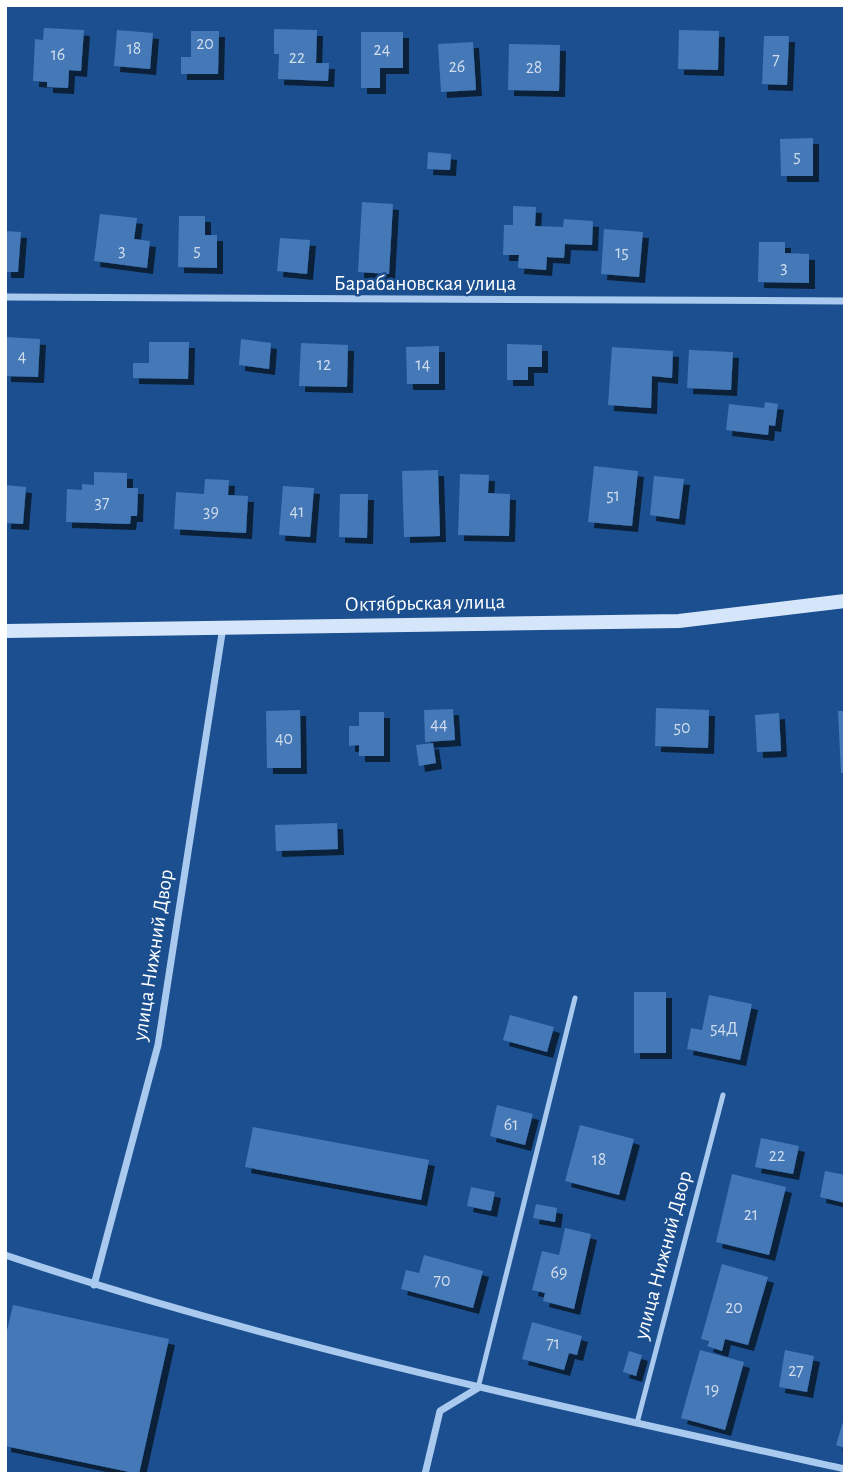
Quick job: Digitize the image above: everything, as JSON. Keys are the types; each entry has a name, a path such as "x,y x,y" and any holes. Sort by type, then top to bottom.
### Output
{"main road":[{"name":"Октябрьская улица","path":"5,631 679,621 845,601"}],"street":[{"name":"Барабановская улица","path":"5,297 845,301"},
{"name":"улица Нижний Двор","path":"94,1284 158,1045 223,627"},
{"path":"5,1255 94,1284 478,1388 845,1469"},
{"path":"425,1474 440,1412 478,1388"}],"lane":[{"path":"478,1388 575,998"},
{"name":"улица Нижний Двор","path":"636,1423 723,1095"}],"building":[{"path":"44,28 84,30 81,71 69,70 68,88 47,87 47,82 33,81 35,39 43,40"},
{"path":"274,29 317,30 316,63 329,63 328,81 278,79 279,54 274,54"},
{"path":"117,30 153,33 150,69 114,66"},
{"path":"679,30 719,31 718,70 678,69"},
{"path":"191,31 219,31 218,74 181,74 181,57 191,57"},
{"path":"361,32 403,32 403,68 380,68 380,88 361,88"},
{"path":"764,36 789,36 787,85 762,84"},
{"path":"473,42 476,90 441,92 438,44"},
{"path":"509,44 560,45 559,91 508,90"},
{"path":"813,138 813,176 781,176 780,139"},
{"path":"428,152 451,154 450,170 427,169"},
{"path":"362,202 393,204 389,274 358,272"},
{"path":"513,206 536,207 535,226 563,227 564,219 593,221 592,245 565,244 564,258 547,257 546,270 518,268 519,255 503,255 504,225 513,225"},
{"path":"100,214 137,218 134,239 150,241 147,268 94,261"},
{"path":"179,216 205,216 205,235 217,235 217,268 178,267"},
{"path":"604,229 643,232 639,277 601,274"},
{"path":"5,231 21,232 18,272 5,272"},
{"path":"280,238 310,240 307,274 277,271"},
{"path":"759,242 785,242 785,253 809,254 809,283 758,282"},
{"path":"5,337 40,339 38,377 5,376"},
{"path":"241,339 271,343 269,369 239,365"},
{"path":"149,342 189,342 188,379 133,378 133,363 149,363"},
{"path":"301,343 348,345 347,387 299,386"},
{"path":"507,344 542,345 542,367 528,367 528,380 507,380"},
{"path":"439,346 439,384 407,384 406,347"},
{"path":"612,347 673,351 672,378 652,376 651,408 608,405"},
{"path":"689,350 733,352 731,390 687,388"},
{"path":"765,402 778,404 775,426 769,425 768,435 726,430 729,404 764,408"},
{"path":"594,466 638,471 632,526 588,522"},
{"path":"438,470 440,536 404,537 402,471"},
{"path":"94,472 127,473 127,488 138,488 137,516 131,516 130,524 66,522 67,489 82,490 82,484 94,485"},
{"path":"460,474 489,475 488,493 510,494 509,536 458,535"},
{"path":"654,476 684,479 679,519 650,515"},
{"path":"205,479 229,480 228,495 248,496 246,533 174,529 176,492 204,494"},
{"path":"5,485 26,487 23,524 5,523"},
{"path":"283,486 314,488 310,537 279,535"},
{"path":"340,494 368,494 367,538 339,537"},
{"path":"656,708 709,710 708,748 655,746"},
{"path":"453,709 455,740 425,742 424,710"},
{"path":"300,710 301,768 267,768 266,711"},
{"path":"838,711 845,711 845,773 841,773"},
{"path":"359,712 384,712 384,756 359,756 359,745 349,746 349,726 359,726"},
{"path":"779,713 781,751 757,752 755,715"},
{"path":"433,743 436,763 419,766 416,745"},
{"path":"337,823 338,849 276,851 275,825"},
{"path":"634,992 666,992 666,1053 634,1053"},
{"path":"709,995 752,1004 740,1060 687,1049 691,1028 702,1030"},
{"path":"510,1015 554,1027 547,1052 503,1040"},
{"path":"497,1105 533,1114 525,1145 490,1136"},
{"path":"580,1125 634,1139 619,1195 565,1181"},
{"path":"253,1127 429,1160 421,1200 245,1167"},
{"path":"761,1138 799,1146 793,1174 755,1167"},
{"path":"825,1171 845,1175 845,1203 820,1197"},
{"path":"732,1174 786,1187 769,1255 716,1242"},
{"path":"471,1187 495,1192 491,1211 467,1206"},
{"path":"536,1204 557,1208 555,1222 533,1218"},
{"path":"565,1228 591,1234 574,1309 543,1301 545,1293 532,1290 542,1251 559,1255"},
{"path":"424,1255 483,1271 473,1308 401,1289 406,1270 419,1273"},
{"path":"722,1264 768,1277 748,1345 725,1339 722,1351 707,1346 709,1341 701,1339"},
{"path":"13,1305 169,1339 139,1474 5,1446 5,1339"},
{"path":"532,1322 582,1336 577,1355 569,1353 564,1370 522,1359"},
{"path":"700,1350 744,1362 725,1430 681,1418"},
{"path":"785,1350 814,1356 807,1392 779,1387"},
{"path":"629,1351 642,1355 636,1376 623,1372"},
{"path":"845,1415 845,1448 836,1445"}]}
